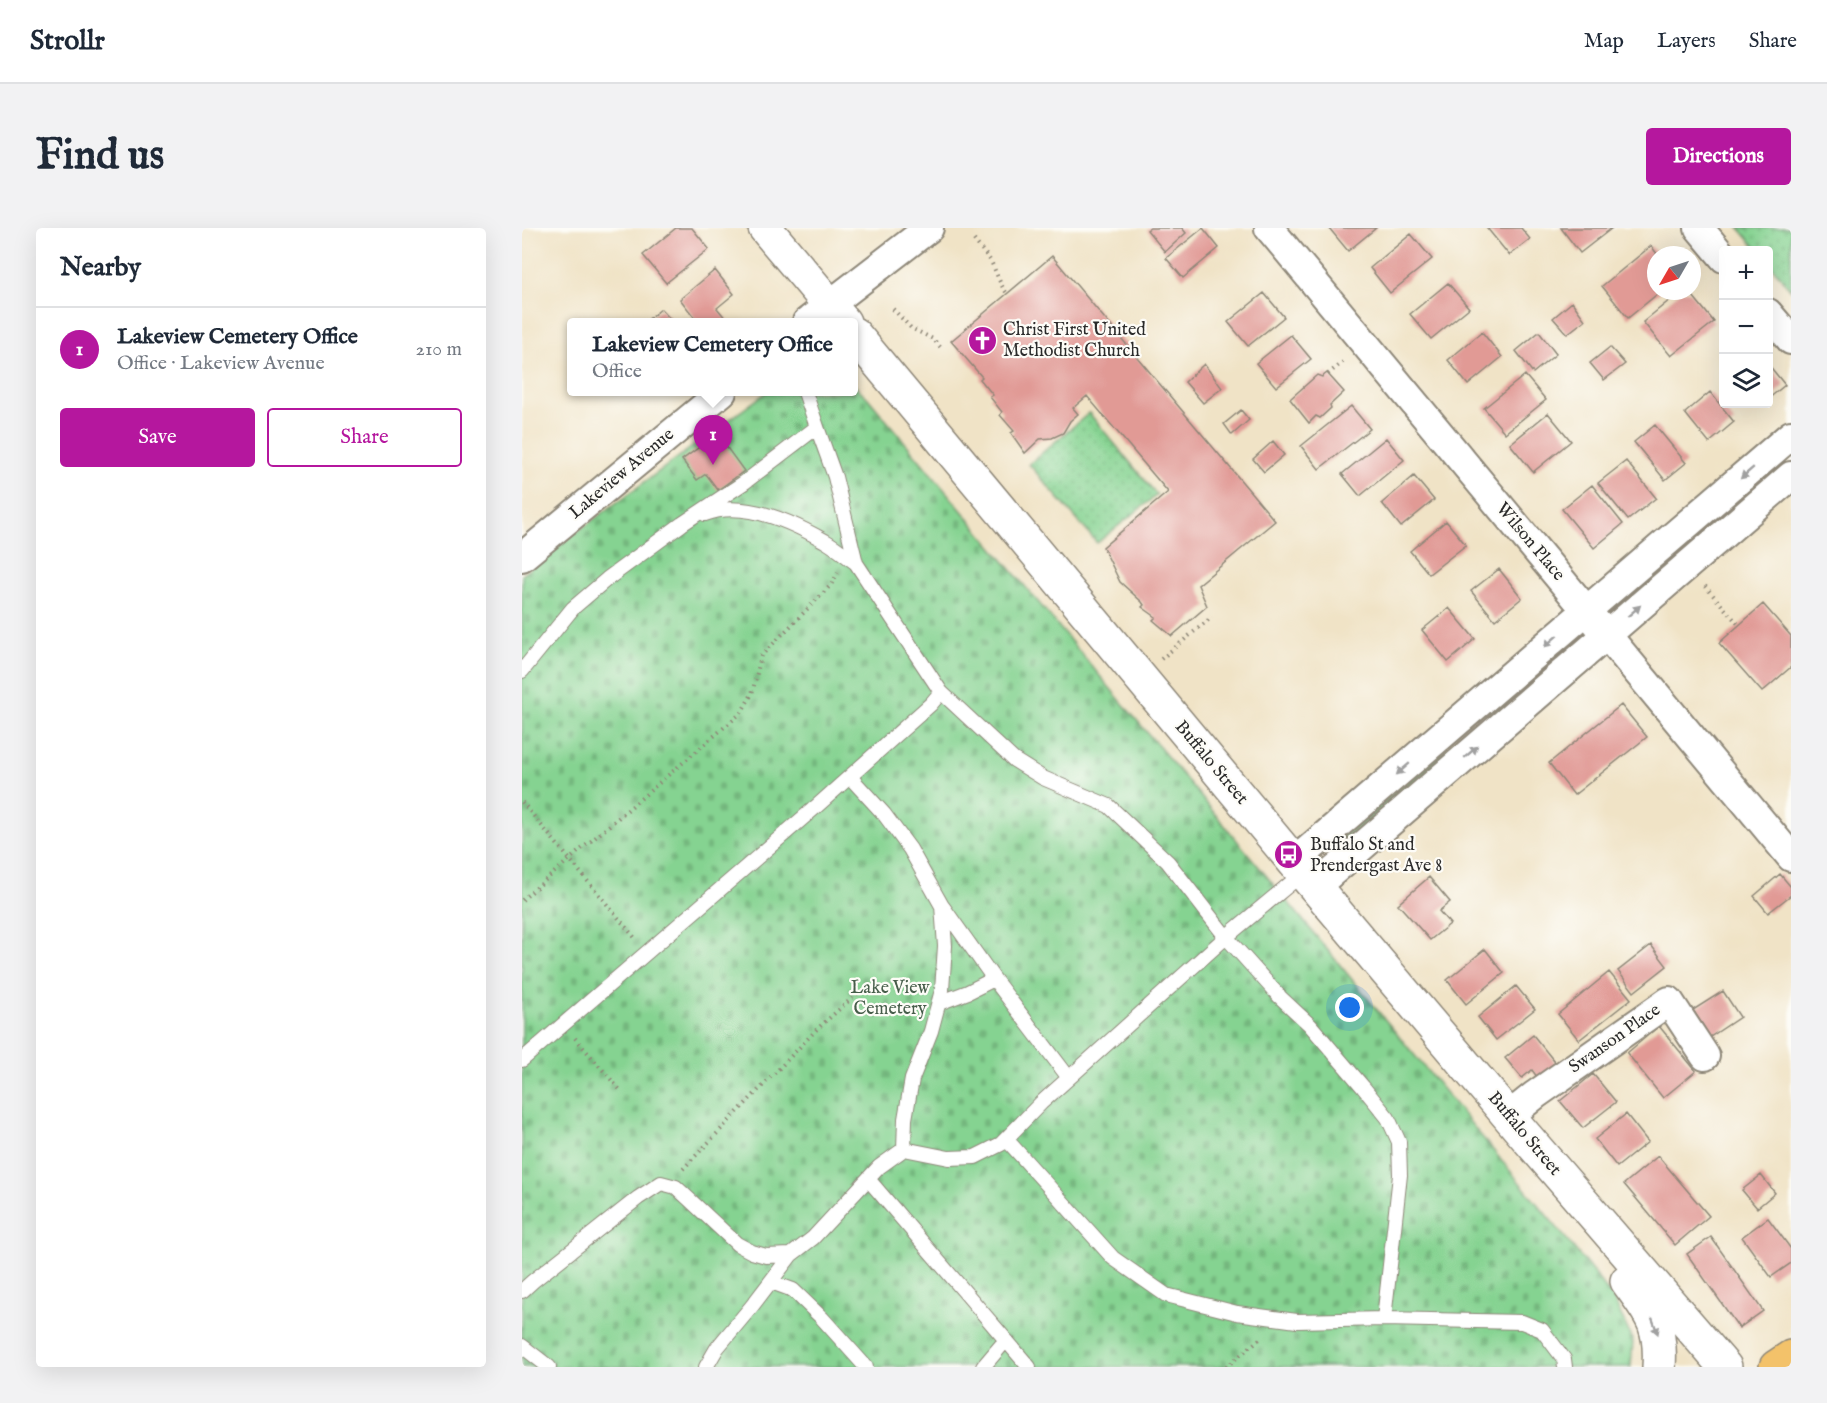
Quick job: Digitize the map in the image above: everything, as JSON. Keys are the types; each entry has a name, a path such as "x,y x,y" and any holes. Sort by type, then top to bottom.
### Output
{"highway":[{"path":"1776,1367 1791,1357"}],"street":[{"path":"765,228 827,317 930,228"},
{"name":"Wilson Place","path":"1269,228 1791,857"},
{"path":"1699,228 1719,252"},
{"path":"1773,319 1791,340"},
{"name":"Buffalo Street","path":"858,339 1304,874 1725,1367"},
{"name":"Lakeview Avenue","path":"522,557 717,396"},
{"path":"1304,874 1587,611 1791,435"},
{"path":"1304,874 1607,635 1791,476"},
{"name":"Swanson Place","path":"1509,1116 1535,1095 1669,1001 1705,1056"},
{"name":"Buffalo Street","path":"1571,1189 1579,1219 1651,1313 1659,1337 1659,1367"}],"lane":[{"path":"806,396 835,477 852,560"},
{"path":"522,671 573,608 607,579 682,524 745,482 817,427"},
{"path":"682,524 715,510 739,509 760,512 826,542 852,560 941,693 1014,759 1042,778 1109,806 1168,862 1226,937 1280,997 1310,1025 1355,1078 1388,1118 1400,1142 1400,1175 1384,1319"},
{"path":"522,1060 850,777 941,693"},
{"path":"850,777 884,814 910,849 942,906 994,980 1069,1078"},
{"path":"706,1367 717,1348 791,1255 813,1238 879,1167 904,1149 949,1158 975,1156 1001,1144 1041,1103 1226,937 1304,874"},
{"path":"904,1149 905,1119 912,1079 931,1031 942,990 945,946 942,906"},
{"path":"939,1003 994,980"},
{"path":"1006,1139 1113,1258 1166,1295 1237,1313 1297,1321 1384,1319 1521,1322 1542,1330 1564,1359 1564,1367"},
{"path":"868,1179 1029,1367"},
{"path":"522,1291 638,1198 661,1183 676,1187 737,1244 766,1256 791,1255"},
{"path":"771,1281 793,1290 866,1367"},
{"path":"983,1367 1005,1341"},
{"path":"522,1346 549,1367"}],"path":[{"path":"974,240 999,277 1002,289 1008,294"},
{"path":"892,309 911,328 933,339 943,350"},
{"path":"1329,374 1343,362"},
{"path":"522,900 741,713 752,694 761,656 831,585 852,560"},
{"path":"1688,565 1739,625"},
{"path":"1158,661 1212,617"},
{"path":"522,802 647,952"},
{"path":"668,1185 818,1028 843,1004 859,992 866,992"},
{"path":"563,1024 621,1091"},
{"path":"1226,1367 1284,1319"}],"green space":[{"path":"1739,228 1791,228 1791,290 1773,268 1773,246 1755,246"},
{"name":"Lake View Cemetery","path":"858,389 1221,821 1573,1247 1613,1298 1633,1341 1631,1367 522,1367 522,575 762,396 858,396"},
{"path":"1089,413 1157,495 1097,543 1029,464"},
{"path":"1569,647 1572,648 1334,856 1328,850 1332,844"}],"building":[{"path":"676,228 692,228 709,249 666,283 643,255"},
{"path":"1150,228 1182,228 1186,233 1165,252 1147,230"},
{"path":"1203,228 1219,248 1183,278 1166,258"},
{"path":"1329,228 1376,228 1348,251"},
{"path":"1487,228 1521,228 1530,239 1509,255"},
{"path":"1561,228 1612,228 1580,253"},
{"path":"1411,234 1432,259 1390,293 1370,268"},
{"path":"1647,249 1647,300 1650,300 1628,318 1602,286"},
{"path":"1052,256 1275,521 1198,585 1207,606 1172,636 1153,620 1156,617 1142,607 1144,605 1142,602 1120,582 1103,547 1168,492 1087,396 1073,408 1078,414 1070,421 1063,433 1052,438 1040,439 1025,453 1011,433 1014,431 1000,415 1002,412 990,397 993,395 980,379 982,377 951,341"},
{"path":"715,270 734,294 717,308 725,318 695,318 680,299"},
{"path":"1448,283 1469,308 1431,339 1410,314"},
{"path":"1264,293 1284,317 1248,346 1228,322"},
{"path":"1670,300 1696,300 1714,322 1671,356 1643,322"},
{"path":"1572,302 1585,320 1567,334 1553,318"},
{"path":"661,309 669,318 650,318"},
{"path":"1482,332 1502,357 1468,385 1448,360"},
{"path":"1539,332 1556,354 1533,373 1516,351"},
{"path":"1291,335 1311,359 1276,387 1256,363"},
{"path":"1610,347 1625,364 1604,380 1590,363"},
{"path":"1204,364 1222,388 1203,403 1185,382"},
{"path":"1773,370 1785,385 1773,395"},
{"path":"1327,373 1344,392 1320,418 1316,416 1309,423 1290,399 1317,375 1322,377"},
{"path":"1525,375 1546,400 1505,433 1484,408"},
{"path":"1710,392 1719,403 1719,408 1723,408 1734,422 1709,443 1685,413"},
{"path":"1351,406 1370,429 1319,469 1301,446"},
{"path":"1241,410 1249,420 1232,435 1224,424"},
{"path":"1548,413 1571,441 1533,472 1510,444"},
{"path":"1655,425 1686,463 1665,480 1634,442"},
{"path":"717,434 744,471 718,490 706,474 697,480 682,460"},
{"path":"1386,438 1404,460 1360,496 1342,474"},
{"path":"1273,441 1284,455 1264,472 1253,459"},
{"path":"1626,461 1656,498 1628,520 1598,483"},
{"path":"1414,476 1434,500 1401,527 1382,503"},
{"path":"1592,485 1623,524 1594,548 1562,509"},
{"path":"1446,521 1466,545 1429,574 1410,551"},
{"path":"1499,569 1522,598 1495,620 1471,591"},
{"path":"1763,604 1791,636 1791,667 1762,692 1719,643"},
{"path":"1449,608 1475,639 1448,662 1422,630"},
{"path":"1621,705 1647,737 1574,795 1549,763"},
{"path":"1780,874 1791,887 1791,895 1768,913 1754,896"},
{"path":"1429,877 1450,902 1439,911 1450,924 1430,940 1398,904"},
{"path":"1651,945 1667,966 1634,992 1618,971"},
{"path":"1485,949 1504,973 1466,1004 1447,980"},
{"path":"1609,972 1631,999 1579,1040 1558,1014"},
{"path":"1516,986 1535,1009 1496,1040 1478,1017"},
{"path":"1723,991 1740,1017 1710,1037 1693,1010"},
{"path":"1659,1026 1696,1071 1663,1098 1627,1053"},
{"path":"1533,1035 1558,1066 1540,1081 1532,1070 1522,1078 1505,1058"},
{"path":"1593,1074 1616,1102 1583,1128 1560,1101"},
{"path":"1626,1114 1648,1142 1617,1167 1595,1139"},
{"path":"1658,1156 1709,1216 1675,1245 1624,1184"},
{"path":"1761,1175 1775,1193 1757,1208 1742,1190"},
{"path":"1768,1218 1791,1249 1791,1263 1771,1277 1742,1237"},
{"path":"1711,1237 1763,1311 1739,1328 1687,1254"}],"place":[{"name":"Christ First United Methodist Church","path":"982,340"},
{"name":"Lakeview Cemetery Office","path":"713,465"},
{"name":"Buffalo St and Prendergast Ave 8","path":"1289,855"}]}
